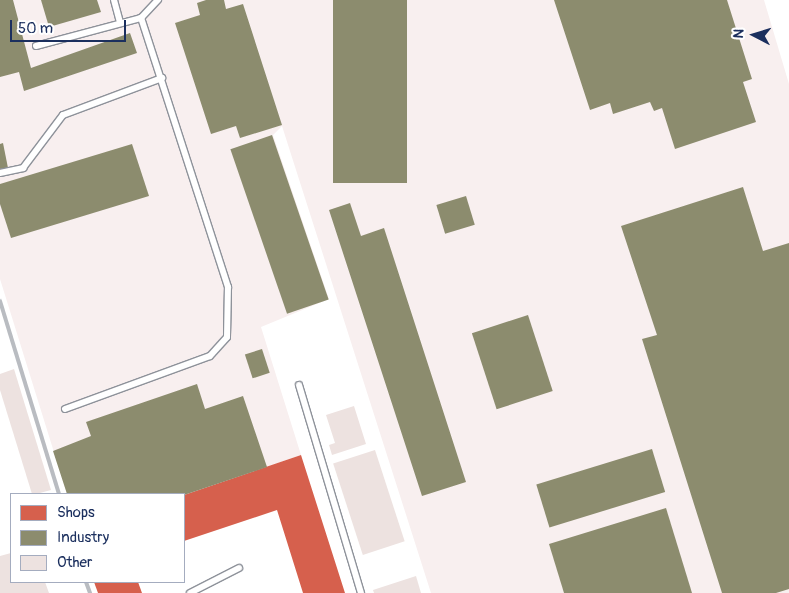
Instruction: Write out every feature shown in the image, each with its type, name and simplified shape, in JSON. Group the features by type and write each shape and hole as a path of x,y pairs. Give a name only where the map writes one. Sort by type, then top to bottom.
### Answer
{"lane":[{"path":"114,0 120,22"},
{"path":"36,46 120,22 141,18 158,0"},
{"path":"65,409 210,356 227,337 228,287 162,78 141,18"},
{"path":"0,173 23,168 63,115 162,78"},
{"path":"299,385 361,593"},
{"path":"190,593 239,568"}],"shaded area":[{"path":"0,0 764,0 789,84 789,593 431,593 282,126 273,135 329,299 261,327 301,455 185,495 185,493 67,493 0,279"}],"building: Shops":[{"path":"301,455 345,593 303,593 277,510 185,541 185,495"},
{"path":"94,583 138,583 142,593 98,593"}],"building: Industry":[{"path":"0,0 13,0 31,68 130,33 137,53 24,91 19,72 0,77"},
{"path":"41,0 97,0 101,12 49,27"},
{"path":"206,0 224,0 226,9 243,4 282,125 240,138 236,126 211,134 175,23 200,15 197,3"},
{"path":"333,0 407,0 407,183 333,183"},
{"path":"554,0 727,0 752,79 743,82 756,122 675,149 662,108 654,111 650,102 613,114 610,103 590,110"},
{"path":"272,135 329,300 287,314 230,149"},
{"path":"3,143 8,168 0,169 0,144"},
{"path":"132,144 149,196 11,238 0,204 0,184"},
{"path":"743,187 763,251 789,243 789,589 776,593 722,593 642,339 657,335 621,226"},
{"path":"466,196 475,225 445,234 436,205"},
{"path":"350,203 361,236 384,228 466,482 422,496 329,210"},
{"path":"528,315 553,391 497,409 472,333"},
{"path":"262,349 270,373 253,378 245,355"},
{"path":"197,384 205,409 243,396 267,467 185,495 185,493 67,493 53,451 91,436 86,422"},
{"path":"652,449 665,492 549,527 536,484"},
{"path":"666,508 692,593 564,593 549,544"}],"building: Other":[{"path":"14,369 51,490 32,493 0,390 0,374"},
{"path":"354,406 366,444 332,455 329,445 335,443 326,415"},
{"path":"375,450 405,541 363,555 333,464"},
{"path":"10,553 10,583 45,583 49,593 0,593 0,556"},
{"path":"416,576 421,593 374,593 373,590"}],"railway":[{"path":"0,301 59,493"},
{"path":"86,583 90,593"}]}
